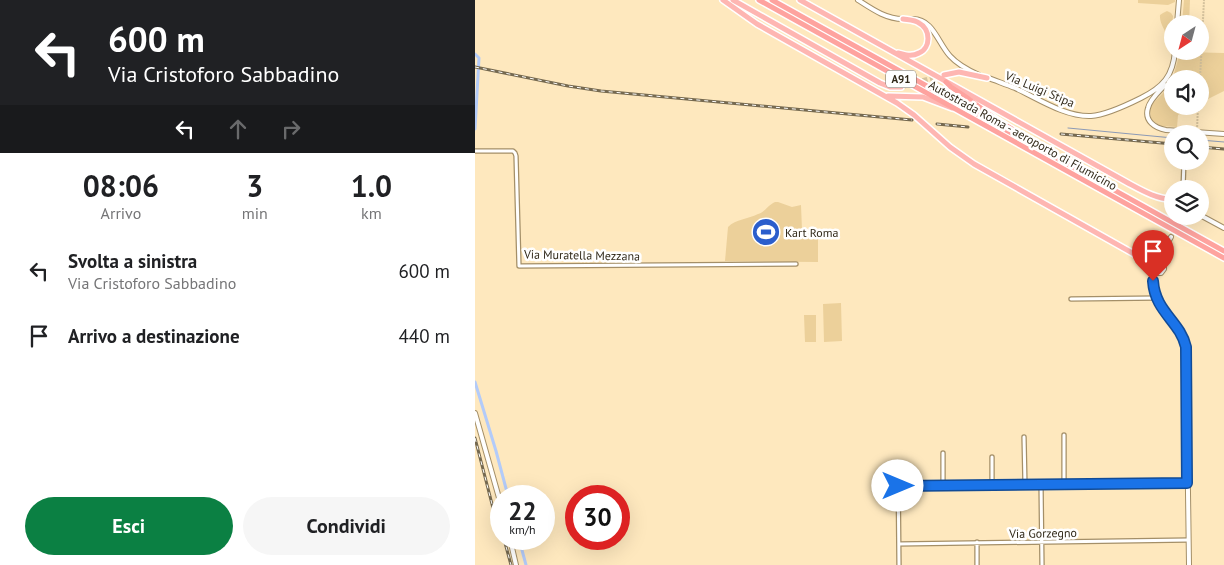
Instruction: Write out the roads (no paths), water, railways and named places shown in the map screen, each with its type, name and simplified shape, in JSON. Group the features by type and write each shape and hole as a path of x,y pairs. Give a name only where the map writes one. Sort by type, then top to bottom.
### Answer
{"highway":[{"path":"723,0 757,24 882,94 913,114 974,164 1143,259 1150,266"},
{"path":"733,0 882,84 901,87"},
{"name":"Autostrada Roma - aeroporto di Fiumicino","path":"759,0 1224,258"},
{"name":"Autostrada Roma - aeroporto di Fiumicino","path":"772,0 1224,251"},
{"path":"800,0 1132,185 1164,198"},
{"path":"890,50 912,55 920,53 927,44 928,34 922,25 903,19"},
{"path":"944,75 959,72 987,78"},
{"path":"946,82 997,120 1042,150"},
{"path":"882,94 893,97 923,97 955,109"},
{"path":"1203,246 1224,262"}],"street":[{"path":"858,0 887,16 903,19"},
{"path":"1178,15 1179,0"},
{"name":"Via Luigi Stipa","path":"903,19 917,19 926,23 944,50 965,68 1015,88 1064,111 1079,115 1097,115 1108,112 1140,99 1164,83"},
{"path":"1164,86 1148,107 1149,121 1154,126 1163,129 1224,134"},
{"name":"Via Muratella Mezzana","path":"475,151 513,151 515,153 519,266 796,264"},
{"path":"1209,220 1224,228"},
{"path":"1160,260 1162,252 1171,237"},
{"path":"1160,260 1153,260 1150,266 1154,273 1153,284 1157,298 1161,307 1179,331 1186,347 1189,565"},
{"path":"1154,273 1159,274 1164,270 1164,265 1160,260"},
{"path":"1071,299 1157,298"},
{"path":"475,413 496,485"},
{"path":"1064,435 1064,484"},
{"path":"1024,437 1025,484"},
{"path":"943,454 943,485"},
{"path":"991,457 992,485"},
{"path":"898,467 899,565"},
{"path":"898,486 1187,483"},
{"path":"1041,484 1042,565"},
{"name":"Via Gorzegno","path":"899,544 1188,540"},
{"path":"977,542 977,565"},
{"path":"513,550 516,565"}],"waterway":[{"path":"475,54 479,58 475,129"},
{"path":"1068,128 1164,137"},
{"path":"1209,141 1224,142"},
{"path":"475,382 505,485"},
{"path":"522,550 526,565"}],"tunnel":[{"path":"1200,70 1204,0"},
{"path":"901,87 939,76"},
{"path":"1197,125 1198,115"},
{"path":"1171,237 1178,225"}],"railway":[{"path":"475,67 601,91 912,120"},
{"path":"937,124 968,127"},
{"path":"1061,134 1164,143"},
{"path":"1209,148 1224,149"},
{"path":"475,438 490,496"},
{"path":"507,550 511,565"}],"place":[{"name":"Kart Roma","path":"766,232"}]}
